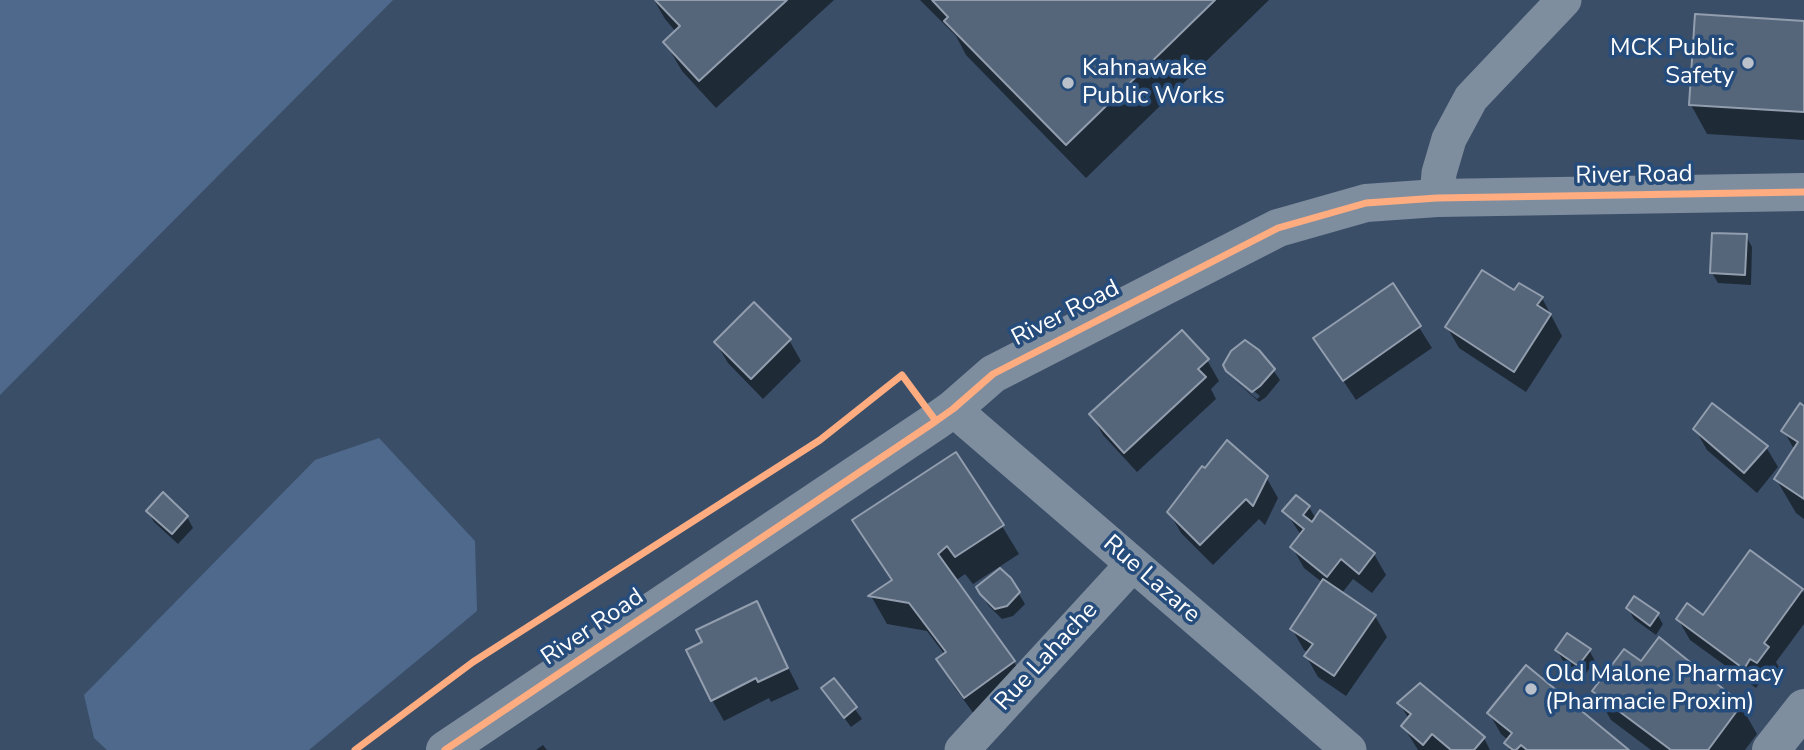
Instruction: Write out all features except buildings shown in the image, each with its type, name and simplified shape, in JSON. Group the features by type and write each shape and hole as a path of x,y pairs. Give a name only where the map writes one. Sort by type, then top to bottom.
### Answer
{"street":[{"path":"1437,198 1439,173 1448,139 1471,97 1564,0"},
{"name":"River Road","path":"445,750 953,409 993,374 1278,228 1366,204 1437,198 1804,192"},
{"name":"Rue Lazare","path":"953,409 1349,750"},
{"name":"Rue Lahache","path":"961,750 1132,565"},
{"path":"1771,750 1804,708"}],"water":[{"path":"0,0 393,0 0,395"},
{"path":"379,438 475,541 477,611 309,750 107,750 94,738 84,695 315,460"}],"cycle path":[{"path":"445,750 936,421 993,374 1278,228 1366,203 1437,198 1804,192"},
{"path":"355,750 473,662 820,440 902,375 936,421"}],"place":[{"name":"MCK Public Safety","path":"1748,63"},
{"name":"Kahnawake Public Works","path":"1068,83"},
{"name":"Old Malone Pharmacy (Pharmacie Proxim)","path":"1531,689"}]}
